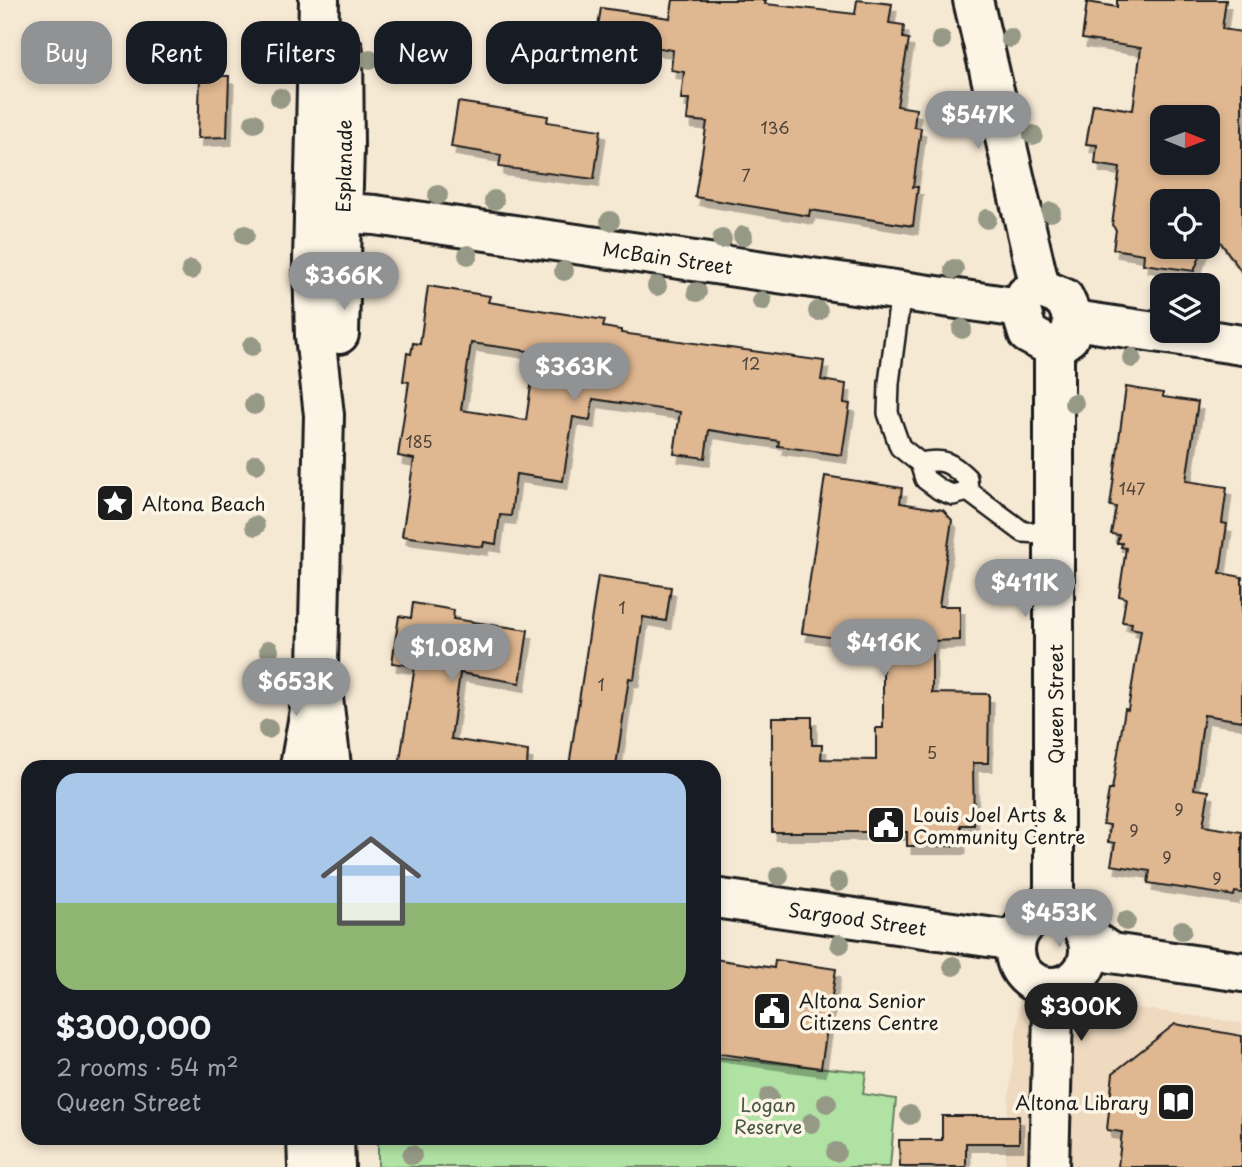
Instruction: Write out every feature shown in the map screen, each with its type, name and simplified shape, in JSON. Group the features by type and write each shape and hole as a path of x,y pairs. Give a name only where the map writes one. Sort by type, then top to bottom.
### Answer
{"street":[{"name":"Esplanade","path":"319,0 328,212 340,333 324,415 318,665 330,760"},
{"name":"Esplanade","path":"328,212 344,147 342,0"},
{"path":"973,0 1030,298 1064,298 1064,334 1242,345"},
{"name":"McBain Street","path":"328,212 375,215 901,291 1030,298"},
{"name":"Queen Street","path":"1049,1167 1054,948 1055,534 1064,334"},
{"name":"Esplanade","path":"301,760 318,665"},
{"name":"Sargood Street","path":"721,899 1054,948 1242,972"},
{"path":"307,1145 308,1167"},
{"path":"334,1145 335,1167"}],"lane":[{"path":"901,291 889,383 888,413 900,447 920,463 925,479 940,491 953,495 968,491"},
{"path":"920,463 937,459 954,467 967,478 968,491 1023,532 1055,534"}],"shaded area":[{"path":"1021,991 1242,1023 1242,1167 1005,1167 1007,1113"}],"green space":[{"name":"Logan Reserve","path":"721,1058 866,1072 863,1094 896,1099 890,1167 378,1167 378,1145 721,1145"}],"building":[{"path":"673,0 766,0 765,4 855,14 857,0 892,4 889,23 904,25 903,38 909,39 897,106 916,109 914,127 921,128 913,187 918,187 913,226 810,210 809,216 695,197 707,122 687,120 689,99 681,99 684,72 671,70 673,50 662,48 662,21 599,21 601,8 670,18"},
{"path":"1117,0 1226,0 1222,29 1242,32 1242,272 1220,241 1220,189 1150,189 1150,259 1199,259 1194,271 1143,264 1144,254 1113,249 1116,230 1112,225 1120,168 1095,164 1097,145 1086,144 1093,104 1133,110 1141,48 1082,39 1087,2 1117,7"},
{"path":"229,76 227,137 198,138 200,84 227,84"},
{"path":"458,102 548,116 547,122 601,130 594,179 499,167 501,155 451,147"},
{"path":"428,286 490,296 488,302 605,320 603,327 621,330 621,333 824,361 821,380 846,384 844,403 850,404 842,455 778,446 779,441 709,430 705,458 674,454 680,412 593,399 590,420 573,417 563,481 516,474 511,516 500,515 496,544 484,542 483,547 402,536 414,459 398,456 409,382 403,381 407,353 411,354 413,343 420,344","holes":["471,343 536,352 526,420 461,410"]},
{"path":"1126,387 1163,393 1163,397 1198,402 1186,481 1227,487 1222,523 1227,524 1220,573 1242,577 1242,721 1204,715 1194,789 1209,791 1203,826 1242,832 1242,893 1235,892 1234,896 1148,883 1150,871 1111,865 1115,843 1108,842 1110,825 1103,824 1109,790 1112,790 1125,709 1128,710 1141,630 1131,628 1132,623 1122,622 1126,598 1119,596 1126,548 1121,547 1122,543 1117,543 1119,535 1111,534 1116,507 1110,506"},
{"path":"825,476 902,488 900,503 943,510 952,520 939,606 960,606 960,640 932,641 932,693 989,694 988,763 973,763 974,825 961,825 961,846 907,846 907,832 772,832 772,717 812,717 812,745 822,745 821,759 876,760 876,728 883,728 883,645 802,633"},
{"path":"598,576 671,587 666,621 643,617 634,679 629,678 617,760 570,760"},
{"path":"413,603 454,610 453,619 528,630 520,683 460,673 451,739 528,751 527,760 400,760 415,666 392,663 399,616 411,618"},
{"name":"Altona Senior Citizens Centre","path":"721,960 774,968 775,960 836,969 821,1068 721,1054"},
{"name":"Altona Library","path":"1175,1024 1242,1036 1242,1167 1118,1167 1122,1132 1107,1130 1113,1073"},
{"path":"942,1116 1019,1116 1019,1143 966,1143 966,1167 900,1167 899,1140 942,1140"}],"place":[{"name":"Altona Beach","path":"115,503"},
{"name":"Louis Joel Arts & Community Centre","path":"886,825"},
{"name":"Altona Senior Citizens Centre","path":"772,1011"},
{"name":"Altona Library","path":"1176,1102"}]}
